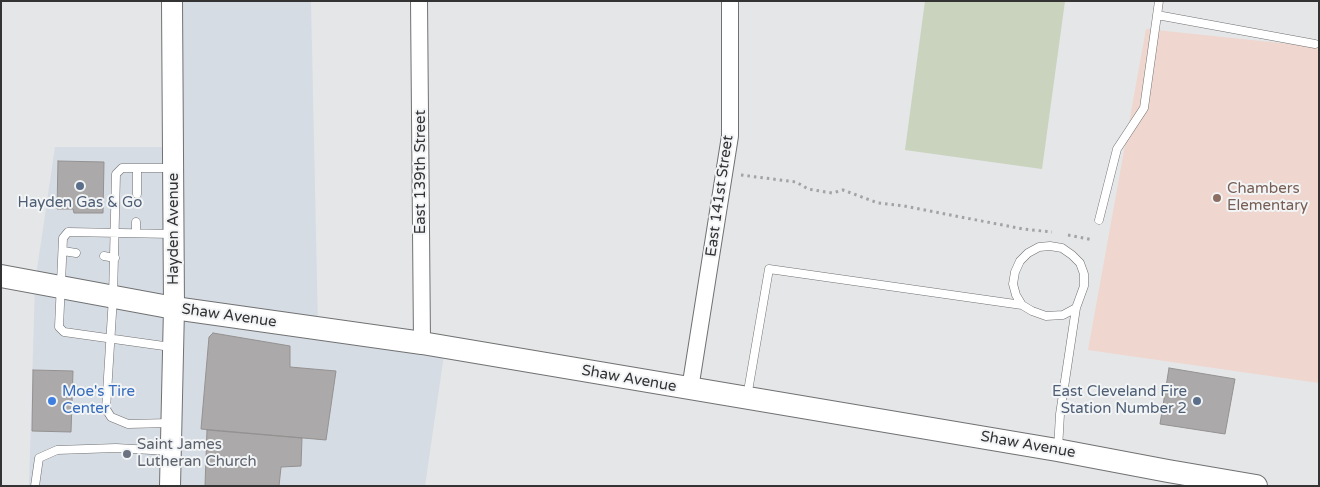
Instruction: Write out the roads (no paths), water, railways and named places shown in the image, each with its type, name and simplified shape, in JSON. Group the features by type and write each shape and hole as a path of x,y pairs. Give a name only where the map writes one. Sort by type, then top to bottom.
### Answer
{"main road":[{"name":"Shaw Avenue","path":"1,276 174,308 422,344 1058,450 1167,479 1256,486"}],"street":[{"name":"Hayden Avenue","path":"170,486 174,308 172,1"},
{"name":"East 139th Street","path":"419,1 422,344"},
{"name":"East 141st Street","path":"690,389 730,136 730,1"}],"lane":[{"path":"1099,220 1117,149 1144,108 1159,1"},
{"path":"1157,15 1315,44"},
{"path":"172,423 128,424 111,417 106,409 114,297 116,174 122,168 173,168"},
{"path":"137,168 137,194"},
{"path":"136,222 136,234"},
{"path":"173,347 64,332 59,327 63,238 68,232 174,234"},
{"path":"1022,305 1016,295 1013,284 1015,272 1020,261 1028,253 1050,246 1067,252 1080,263 1084,274 1084,286 1076,308 1060,414 1058,450"},
{"path":"63,251 76,253"},
{"path":"104,256 115,258"},
{"path":"747,399 769,268 1022,305 1046,316 1063,315 1076,308"},
{"path":"35,486 39,458 57,450 116,448 171,451"}],"place":[{"name":"Hayden Gas & Go","path":"80,186"},
{"name":"Chambers Elementary","path":"1217,198"},
{"name":"Moe's Tire Center","path":"52,401"},
{"name":"East Cleveland Fire Station Number 2","path":"1197,401"},
{"name":"Saint James Lutheran Church","path":"127,454"}]}
